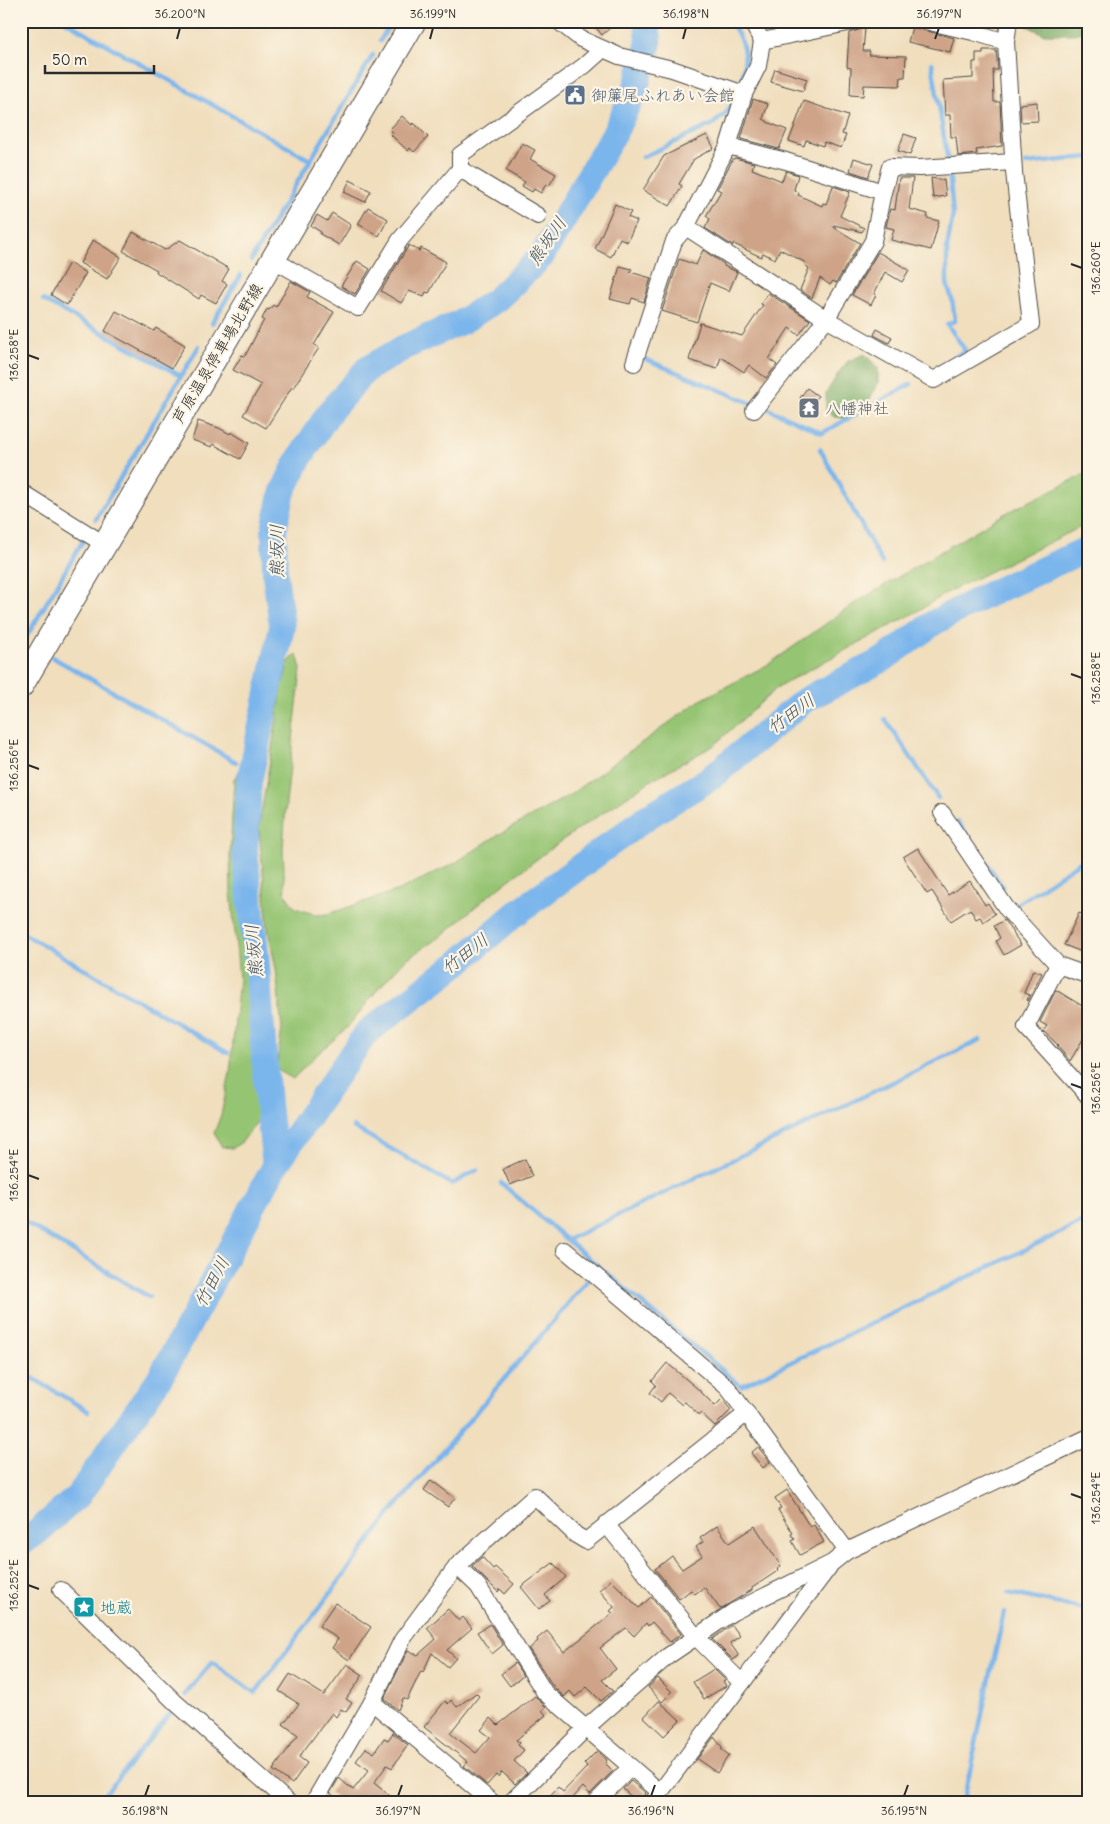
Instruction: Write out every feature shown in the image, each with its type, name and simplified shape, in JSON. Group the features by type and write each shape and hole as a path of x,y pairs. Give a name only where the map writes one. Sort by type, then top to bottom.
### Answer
{"main road":[{"name":"芦原温泉停車場北野線","path":"21,686 414,21"}],"street":[{"path":"558,21 581,39 630,60 672,69 744,94"},
{"path":"634,363 674,241 686,227 728,146 744,94 758,66 762,41 751,21"},
{"path":"762,41 857,21"},
{"path":"925,21 1006,42"},
{"path":"686,227 826,319 934,380 1031,324 1013,162 1006,42 1009,21"},
{"path":"274,260 358,308 400,240 460,169 460,155 584,66 603,49"},
{"path":"728,146 786,161 883,192"},
{"path":"754,410 826,319 873,241 890,167 920,168 1013,162"},
{"path":"460,169 538,216"},
{"path":"21,492 104,544"},
{"path":"942,813 999,900 1058,965 1089,976"},
{"path":"1058,965 1026,1027 1089,1097"},
{"path":"565,1250 728,1388 847,1551"},
{"path":"313,1803 372,1702 402,1640 457,1566 535,1496 576,1535 586,1541 747,1413"},
{"path":"510,1803 586,1728 668,1656 733,1612 832,1563 847,1551 1089,1437"},
{"path":"606,1524 696,1637 742,1684"},
{"path":"457,1566 478,1586 545,1694 632,1767 656,1797 832,1563"},
{"path":"61,1590 175,1702 289,1803"},
{"path":"372,1702 493,1803"},
{"path":"595,1803 632,1767"}],"green space":[{"path":"1023,21 1089,21 1089,31 1073,34 1044,34 1023,24"},
{"path":"865,354 878,368 878,383 870,399 844,418 834,417 826,410 826,393 848,361"},
{"path":"1089,472 1089,523 946,593 918,611 779,686 713,746 653,779 561,841 488,896 440,937 405,960 378,989 346,1029 314,1057 293,1079 276,1069 282,1029 276,969 268,930 259,827 282,687 289,661 297,654 301,669 286,803 283,849 285,894 295,908 317,915 328,914 399,890 455,863 496,836 568,796 699,701 769,664 858,601 1004,514"},
{"path":"241,769 244,773 245,789 240,827 241,884 261,1103 260,1118 242,1142 232,1148 222,1147 214,1133 221,1115 230,1073 239,978 231,892 230,857 234,779"}],"building":[{"path":"591,21 618,21 602,35"},
{"path":"912,27 954,38 950,52 908,42"},
{"path":"865,28 863,51 870,51 869,55 906,56 905,77 901,77 900,86 864,85 863,96 850,95 851,68 847,67 849,33"},
{"path":"983,50 996,50 998,70 993,70 994,102 1000,102 1002,146 976,150 977,154 958,156 956,137 951,137 950,115 945,115 943,80 973,78 973,62 976,62 976,53 983,53"},
{"path":"775,69 807,79 803,91 771,82"},
{"path":"753,99 768,104 763,119 787,130 779,149 741,139"},
{"path":"804,101 848,116 842,134 846,135 841,148 824,142 823,146 806,140 804,146 789,141"},
{"path":"1037,102 1038,121 1021,122 1020,104"},
{"path":"402,116 412,125 414,123 428,137 414,152 410,148 408,151 391,135 393,133 390,129"},
{"path":"904,134 916,138 910,155 898,151"},
{"path":"707,135 714,148 694,159 679,184 682,186 670,206 643,190 664,156"},
{"path":"522,143 535,150 530,159 556,174 549,186 546,184 541,193 534,189 532,192 522,186 525,182 506,171"},
{"path":"735,158 754,163 752,169 782,181 786,171 798,175 794,190 799,193 798,195 822,206 823,203 826,204 833,186 850,192 840,216 864,228 862,232 834,225 833,227 860,243 836,283 833,281 830,285 820,278 812,298 800,290 809,268 805,265 806,263 780,249 775,259 763,253 761,257 734,244 733,246 705,228 710,219 706,216 721,191 717,189"},
{"path":"854,158 873,164 868,177 850,171"},
{"path":"899,178 913,178 909,209 928,214 927,218 939,221 931,250 891,240 894,229 886,227 890,209 895,210"},
{"path":"931,178 944,180 946,196 933,198"},
{"path":"350,180 371,191 365,202 344,192"},
{"path":"615,204 631,212 628,217 637,221 627,242 620,238 611,257 595,249"},
{"path":"368,207 388,219 379,236 358,224"},
{"path":"332,213 351,225 339,245 320,234 321,232 311,226 317,215 327,221"},
{"path":"133,232 165,250 180,240 229,269 222,281 227,284 216,303 201,295 199,299 156,272 157,270 123,251"},
{"path":"93,240 121,257 107,279 80,263"},
{"path":"409,245 419,251 421,248 446,262 429,293 426,292 424,297 409,291 401,303 381,291"},
{"path":"703,250 724,264 724,266 737,272 729,291 710,283 697,322 662,311 679,259 696,265"},
{"path":"878,252 909,270 902,282 885,272 874,294 876,295 871,305 852,295"},
{"path":"357,261 370,269 355,294 341,286"},
{"path":"69,263 86,273 67,305 51,295"},
{"path":"620,266 632,269 630,272 651,278 644,302 632,298 630,304 610,299"},
{"path":"291,281 310,292 307,297 334,312 314,345 319,348 266,428 243,415 261,385 233,370 242,355 245,356 264,320 262,319 267,309 269,310 273,305 276,307"},
{"path":"768,293 810,320 799,335 789,328 769,359 777,365 766,378 749,365 744,372 721,357 717,369 689,360 700,323 742,336 763,305 761,304"},
{"path":"116,311 154,331 156,328 185,345 172,368 105,331"},
{"path":"877,329 892,337 889,343 874,335"},
{"path":"807,388 818,396 812,406 800,398"},
{"path":"198,421 230,434 231,432 249,443 240,459 213,444 212,447 192,440"},
{"path":"918,848 948,895 970,881 985,905 988,903 995,914 983,922 980,917 976,919 970,909 951,921 932,891 927,894 903,857"},
{"path":"1079,913 1089,917 1089,936 1082,952 1064,945"},
{"path":"1004,920 1021,945 1004,955 996,941 1000,938 994,926"},
{"path":"1033,970 1042,973 1028,1001 1029,995 1024,993"},
{"path":"1056,990 1089,1010 1089,1029 1070,1061 1058,1045 1043,1031 1047,1026 1040,1022"},
{"path":"525,1159 532,1176 510,1185 503,1169"},
{"path":"667,1363 715,1406 722,1399 731,1410 715,1426 701,1413 699,1415 685,1402 682,1405 668,1393 661,1402 650,1393 656,1385 652,1381"},
{"path":"758,1447 770,1462 763,1468 751,1453"},
{"path":"431,1480 455,1498 448,1507 424,1490"},
{"path":"787,1490 810,1527 814,1525 824,1542 800,1555 792,1541 795,1539 791,1534 793,1533 778,1510 781,1508 775,1498"},
{"path":"717,1526 729,1543 755,1526 781,1566 777,1568 779,1570 752,1588 752,1590 720,1609 704,1587 695,1594 691,1590 679,1599 655,1569 672,1556 682,1569 702,1556 696,1547 703,1542 700,1538"},
{"path":"482,1557 493,1569 495,1567 514,1584 505,1594 500,1589 498,1592 472,1566"},
{"path":"553,1563 566,1577 545,1595 550,1601 539,1609 521,1587"},
{"path":"611,1580 639,1608 651,1597 681,1634 670,1642 652,1622 648,1626 646,1623 634,1636 626,1628 600,1648 616,1669 602,1680 613,1691 601,1701 587,1687 575,1697 570,1691 564,1697 553,1686 529,1649 547,1631 564,1652 613,1613 610,1611 614,1607 599,1590"},
{"path":"335,1603 371,1627 349,1660 332,1648 338,1639 319,1626"},
{"path":"448,1609 459,1621 463,1617 472,1628 447,1650 456,1658 448,1667 432,1653 407,1700 403,1698 398,1710 384,1699 408,1650 418,1655 436,1639 427,1628"},
{"path":"490,1624 503,1645 492,1654 477,1632"},
{"path":"732,1625 740,1636 730,1643 739,1656 733,1660 712,1639"},
{"path":"515,1663 523,1676 510,1686 501,1674"},
{"path":"347,1664 363,1675 346,1699 352,1703 346,1712 341,1709 336,1717 332,1713 299,1757 307,1763 292,1784 273,1770 298,1735 283,1724 299,1704 279,1691 290,1674 324,1695"},
{"path":"714,1669 725,1680 723,1681 726,1686 704,1699 693,1682"},
{"path":"658,1678 672,1692 662,1702 648,1687"},
{"path":"476,1693 479,1696 450,1733 476,1753 490,1737 481,1730 491,1718 498,1725 535,1696 546,1707 542,1710 546,1715 516,1740 520,1743 518,1745 524,1750 514,1761 527,1773 515,1784 502,1772 498,1777 496,1775 487,1785 464,1766 468,1762 424,1727 445,1701 448,1704 451,1700 457,1707"},
{"path":"659,1701 680,1720 664,1736 644,1717"},
{"path":"393,1733 408,1745 392,1768 387,1765 374,1783 399,1803 343,1803 330,1793 339,1778 353,1790 369,1770 356,1761 366,1748 374,1753 384,1738 388,1740"},
{"path":"714,1737 722,1747 721,1749 729,1755 717,1773 697,1759"},
{"path":"597,1751 607,1760 605,1763 613,1771 590,1794 583,1787 571,1800 574,1803 543,1803 558,1787 563,1792 587,1767 584,1764"},
{"path":"631,1781 646,1793 637,1802 623,1789"}],"waterway":[{"path":"65,21 310,160"},
{"path":"380,41 392,21"},
{"name":"熊坂川","path":"275,1166 245,852 249,782 282,627 275,574 274,529 283,491 299,459 330,411 367,369 405,347 463,321 496,300 541,257 614,134 635,90 649,42 647,21"},
{"path":"730,21 739,35 744,48 745,63 742,79"},
{"path":"251,260 373,55"},
{"path":"932,63 948,162"},
{"path":"643,157 713,124 725,114 731,105"},
{"path":"1026,164 1089,157"},
{"path":"937,369 965,350 947,324 955,321 952,299 947,284 947,248 953,214 949,170"},
{"path":"212,323 241,275"},
{"path":"43,300 181,376"},
{"path":"96,519 199,346"},
{"path":"645,359 751,403"},
{"path":"762,406 822,433 911,384"},
{"path":"820,449 882,563"},
{"path":"21,646 84,539"},
{"name":"竹田川","path":"21,1543 35,1534 78,1496 161,1376 275,1166 366,1033 458,963 514,915 647,817 709,779 805,700 884,659 935,622 987,595 1089,548"},
{"path":"52,657 236,762"},
{"path":"885,719 938,798"},
{"path":"958,822 1003,887"},
{"path":"1017,904 1080,862"},
{"path":"21,932 228,1053"},
{"path":"501,1183 567,1240 980,1040"},
{"path":"353,1127 452,1184 477,1170"},
{"path":"567,1240 741,1386 1089,1219"},
{"path":"21,1220 149,1297"},
{"path":"185,1695 212,1662 255,1693 393,1510 588,1280"},
{"path":"21,1371 88,1411"},
{"path":"1008,1593 1089,1610"},
{"path":"963,1803 1004,1612"},
{"path":"98,1803 173,1710"}],"place":[{"name":"御簾尾ふれあい会館","path":"575,95"},
{"name":"八幡神社","path":"809,408"},
{"name":"地蔵","path":"84,1607"}]}
